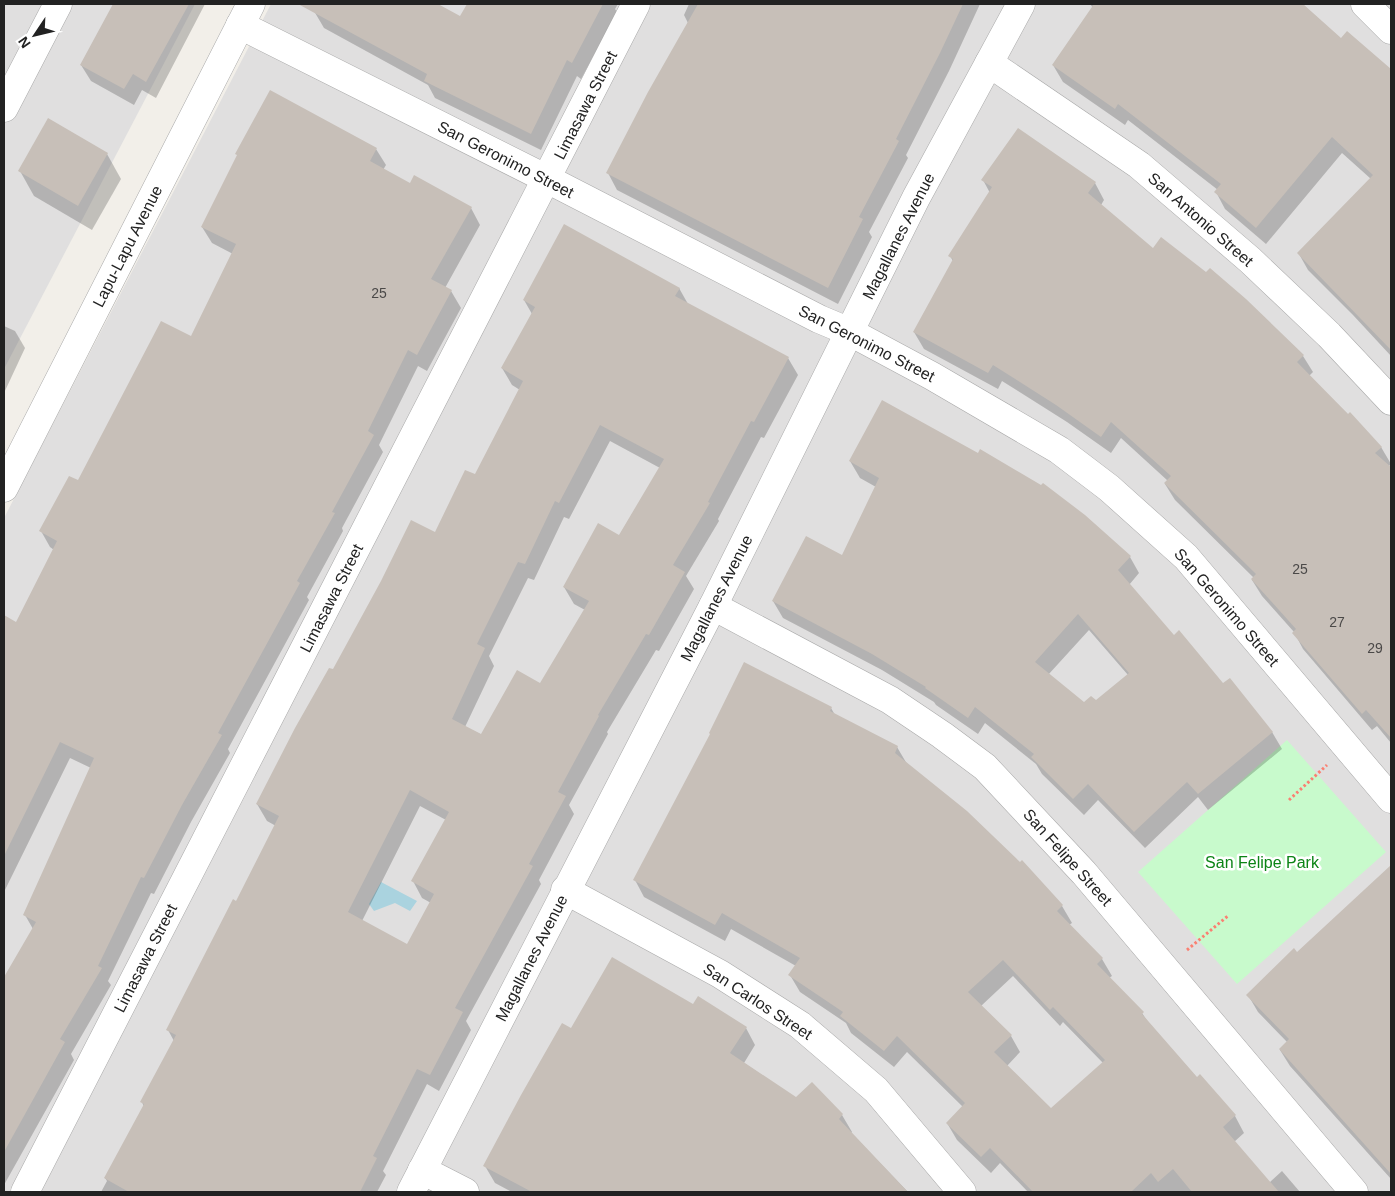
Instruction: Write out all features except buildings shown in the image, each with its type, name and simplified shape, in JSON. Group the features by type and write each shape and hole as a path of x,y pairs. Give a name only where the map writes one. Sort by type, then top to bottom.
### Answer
{"street":[{"path":"4,108 58,4"},
{"name":"Limasawa Street","path":"25,1192 636,4"},
{"name":"Magallanes Avenue","path":"416,1181 713,606 916,198 1021,4"},
{"path":"1365,4 1391,30"},
{"name":"San Geronimo Street","path":"245,14 547,179 820,319 850,332 932,376 1059,450 1109,488 1186,557 1391,799"},
{"name":"Lapu-Lapu Avenue","path":"4,488 245,14"},
{"name":"San Antonio Street","path":"989,63 1139,165 1250,260 1329,335 1391,401"},
{"name":"San Felipe Street","path":"713,606 890,700 985,767 1084,872 1354,1192"},
{"name":"San Carlos Street","path":"565,890 720,974 800,1025 876,1090 962,1192"},
{"path":"416,1181 465,1192"}],"path":[{"path":"1289,800 1347,746"},
{"path":"1166,968 1229,914"}],"shaded area":[{"path":"4,4 195,4 4,369"},
{"path":"271,4 1391,4 1391,1192 4,1192 4,518"}],"green space":[{"name":"San Felipe Park","path":"1287,740 1386,852 1237,984 1138,872"}],"water":[{"path":"381,882 417,901 410,911 395,903 374,911 369,904"}]}
